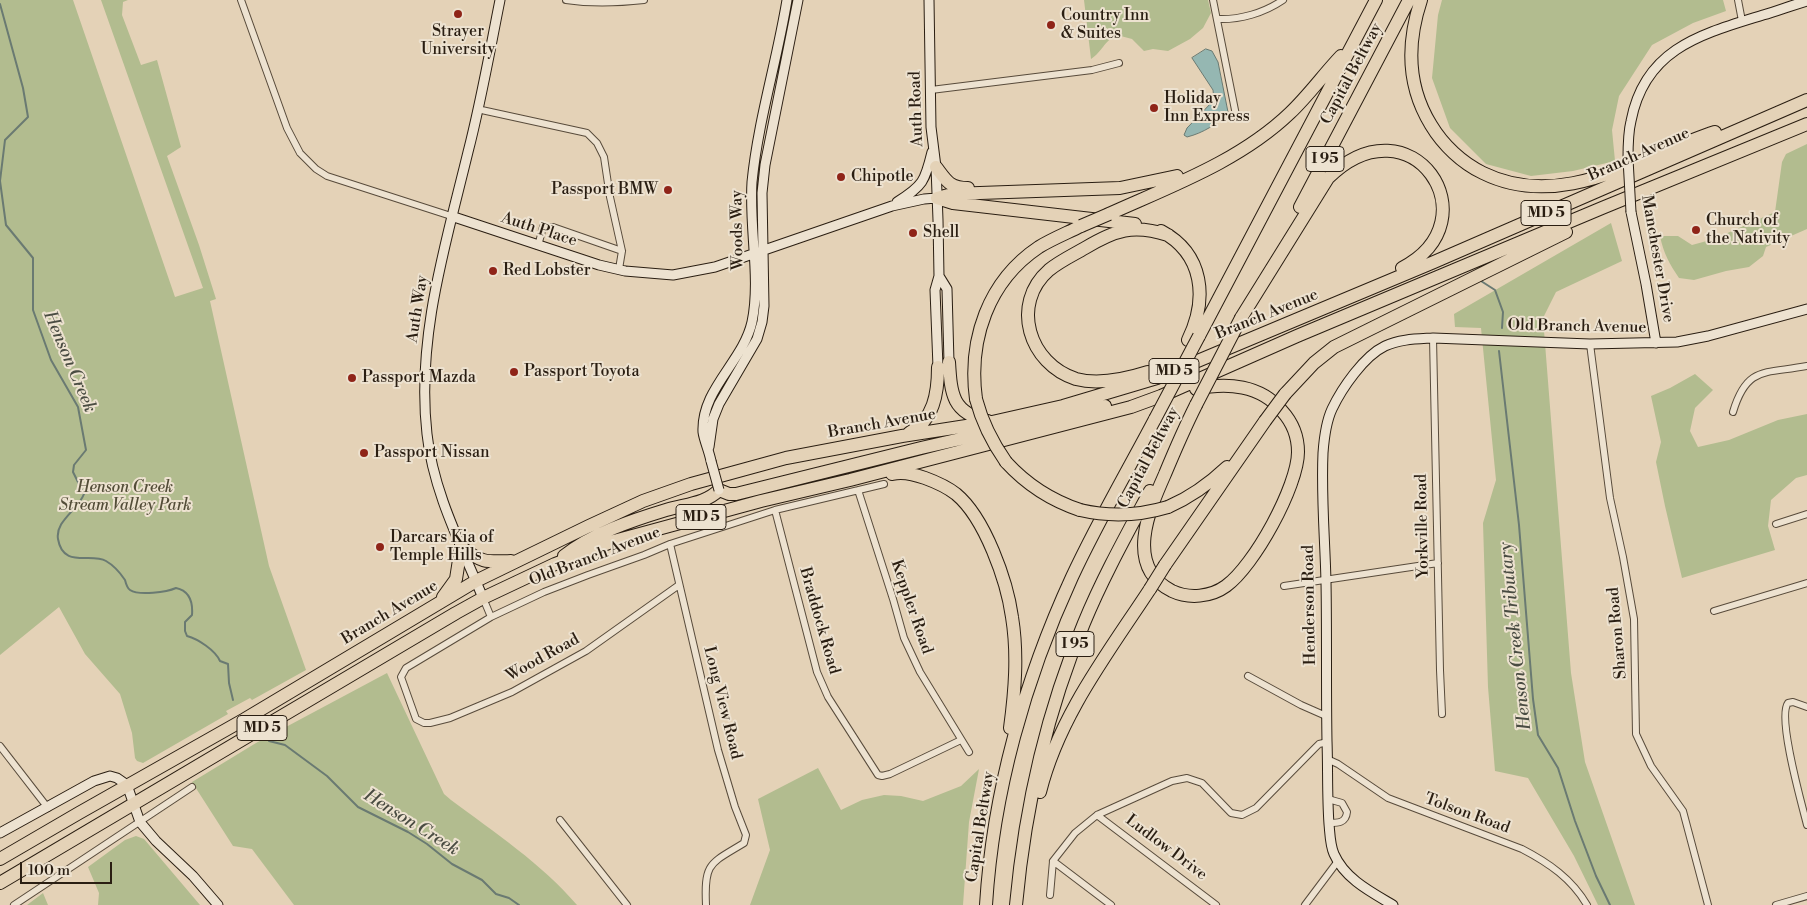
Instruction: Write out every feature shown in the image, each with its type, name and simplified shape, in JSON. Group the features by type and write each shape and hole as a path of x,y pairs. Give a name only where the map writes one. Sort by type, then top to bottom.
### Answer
{"highway":[{"name":"Capital Beltway","path":"986,905 996,818 1009,759 1030,682 1072,577 1194,338 1376,0"},
{"name":"Capital Beltway","path":"1017,905 1025,831 1037,765 1048,724 1070,659 1099,589 1409,0"},
{"path":"1421,0 1412,34 1411,63 1416,92 1427,118 1443,141 1464,162 1493,178 1509,184 1552,187 1585,181 1610,173 1695,138 1782,110"},
{"path":"1265,421 1229,465 1214,480 1184,500 1147,513 1125,516 1094,514 1080,510 1065,505 1038,490 1020,477 1006,462 988,432 976,399 974,368 978,336 989,303 998,289 1010,272 1040,246 1206,169 1259,138 1289,114 1352,46"},
{"name":"Branch Avenue","path":"0,860 127,785 245,719 476,581 643,501 691,484 786,458 902,436 992,422 1064,406 1157,378 1310,315 1807,100"},
{"name":"Branch Avenue","path":"0,883 483,598 555,564 614,541 761,501 1114,412 1161,396 1297,336 1807,124"},
{"path":"1241,318 1316,195 1336,170 1346,162 1370,152 1391,150 1411,157 1420,163 1435,180 1442,200 1442,219 1434,240 1428,249 1414,262 1310,315"},
{"path":"936,167 949,184 958,188 1005,187 1019,191"},
{"path":"937,198 952,194 1120,188 1159,181 1206,169"},
{"path":"1017,905 1044,776 1056,744 1078,699 1165,566 1285,394 1314,363 1334,347 1348,339 1491,270 1558,235 1695,170"},
{"path":"937,198 953,203 1147,225 1168,235 1186,250 1199,279 1194,338"},
{"path":"1168,235 1156,231 1138,229 1112,233 1049,270 1042,277 1032,296 1028,315 1031,336 1042,357 1058,371 1079,379 1096,381 1122,379 1248,340"},
{"path":"555,564 578,544 666,510 705,500 717,492 736,494 921,448 1104,406 1145,393 1297,336"},
{"path":"944,364 954,398 959,407 978,419 992,422"},
{"path":"902,436 922,424 929,416 935,401 944,364"},
{"path":"1068,424 1132,410 1198,389 1218,386 1244,388 1264,394 1288,418 1297,440 1297,462 1280,509 1257,549 1232,581 1218,590 1201,596 1184,595 1175,592 1161,583 1148,566 1144,544 1146,524 1153,503 1196,404"},
{"path":"850,480 899,472 932,480 956,495 969,508 990,546 1007,594 1012,617 1016,663 1012,718 996,818"},
{"path":"434,606 456,580 461,547 480,560 488,562 516,561"}],"street":[{"name":"Auth Place","path":"241,0 293,142 306,160 316,169 332,178 538,246 619,270 673,275 715,267 892,206 937,198"},
{"name":"Auth Way","path":"491,617 461,547 432,462 424,409 425,370 430,324 451,216 469,150 500,0"},
{"path":"566,0 612,4 644,0"},
{"name":"Woods Way","path":"717,492 709,449 703,434 707,407 714,390 744,344 751,324 754,304 752,184 756,151 787,0"},
{"name":"Woods Way","path":"709,449 713,419 719,404 758,339 762,322 764,306 762,193 765,165 798,0"},
{"name":"Auth Road","path":"929,0 939,276 935,290 944,364"},
{"path":"1213,0 1236,115"},
{"path":"1217,19 1235,19 1254,14 1283,0"},
{"path":"1738,0 1742,21"},
{"name":"Manchester Drive","path":"1656,343 1646,284 1630,212 1628,159 1631,121 1635,106 1648,78 1657,66 1671,52 1685,43 1742,21 1807,0"},
{"path":"931,90 1092,70 1119,63"},
{"path":"477,109 587,133 597,143 604,157 610,197 622,251 619,270"},
{"path":"892,206 919,187 926,178 933,147"},
{"path":"538,246 543,227 553,227 622,251"},
{"name":"Old Branch Avenue","path":"1433,338 1590,344 1677,342 1708,336 1807,309"},
{"name":"Yorkville Road","path":"1433,338 1442,714"},
{"name":"Henderson Road","path":"1393,905 1353,879 1338,861 1331,846 1326,716 1326,581 1323,462 1327,426 1332,409 1353,375 1369,357 1384,347 1411,339 1433,338"},
{"name":"Sharon Road","path":"1590,344 1610,498 1634,618 1636,734 1643,752 1659,780 1683,811 1708,905"},
{"path":"1733,412 1740,391 1746,383 1758,375 1807,366"},
{"name":"Old Branch Avenue","path":"403,687 401,677 406,668 491,617 544,592 644,556 670,544 775,510 884,484"},
{"name":"Keppler Road","path":"858,490 891,591 904,638 920,672 969,752"},
{"name":"Braddock Road","path":"775,510 817,672 828,697 878,775 890,774 960,740"},
{"path":"1776,524 1807,514"},
{"name":"Long View Road","path":"670,544 718,750 735,807 746,835 744,843 724,854 715,862 707,874 704,890 706,905"},
{"path":"1284,586 1438,563"},
{"path":"1714,611 1807,583"},
{"name":"Wood Road","path":"403,687 416,719 424,724 450,718 512,692 586,651 679,585"},
{"path":"1248,676 1326,716"},
{"path":"1804,706 1793,702 1788,703 1785,708 1785,714 1789,745 1807,825"},
{"path":"1050,896 1052,861 1075,833 1097,815 1172,781 1187,778 1202,783 1231,813 1242,815 1256,808 1314,748 1319,744 1328,742"},
{"path":"0,746 48,808"},
{"name":"Tolson Road","path":"1327,759 1338,764 1388,798 1522,849 1539,858 1567,878 1580,893 1587,905"},
{"path":"0,833 100,778 110,776 117,778 127,785 140,822 156,841 193,876 218,905"},
{"path":"14,905 192,787"},
{"path":"1328,799 1342,803 1347,812 1345,819 1341,822 1329,823"},
{"name":"Ludlow Drive","path":"1097,815 1216,905"},
{"path":"560,820 627,905"},
{"path":"1052,861 1111,905"},
{"path":"1304,905 1338,861"},
{"path":"1776,905 1807,896"}],"green space":[{"name":"Henson Creek Stream Valley Park","path":"0,0 73,0 175,297 203,288 101,0 128,0 123,2 122,15 141,65 157,60 181,147 167,156 216,299 210,301 269,566 306,670 252,700 250,698 226,711 228,714 143,763 135,758 132,733 120,694 85,654 59,607 0,655"},
{"path":"1084,0 1208,0 1211,13 1203,28 1190,39 1168,51 1153,49 1144,51 1132,39 1117,35 1091,59"},
{"path":"1442,0 1723,0 1726,11 1693,23 1652,45 1619,96 1612,130 1615,161 1573,171 1531,176 1486,164 1450,128 1432,78 1438,15"},
{"path":"1807,144 1807,229 1766,247 1763,256 1749,267 1694,280 1679,278 1667,258 1660,236 1678,236 1692,245 1714,239 1775,212 1782,162 1786,154"},
{"path":"1611,223 1622,261 1556,292 1543,318 1571,673 1585,762 1635,905 1598,905 1574,856 1528,778 1495,771 1488,687 1483,523 1496,480 1481,328 1455,327 1454,314"},
{"path":"1695,374 1713,390 1695,408 1690,431 1698,447 1729,440 1778,420 1807,414 1807,475 1796,478 1771,500 1768,526 1775,550 1682,578 1656,462 1661,442 1651,396"},
{"path":"387,673 444,794 533,862 577,905 294,905 252,849 233,846 192,782 256,743"},
{"path":"818,768 841,810 862,800 884,795 901,796 923,801 961,786 979,769 969,822 963,905 750,905 770,850 758,799"},
{"path":"136,836 144,839 200,905 98,905 99,893 88,867 125,840"},
{"path":"43,893 48,905 27,905"}],"water":[{"path":"1206,49 1212,51 1218,62 1228,112 1210,128 1187,137 1184,135 1187,128 1214,100 1213,90 1192,58"}],"waterway":[{"name":"Henson Creek","path":"0,4 23,88 28,117 5,140 0,181 6,225 33,258 33,310 51,360 78,407 86,450 74,465 73,472 84,494 60,527 58,539 61,548 71,557 93,558 106,561 114,567 125,580 129,589 134,592 153,593 176,588 185,592 190,598 192,610 192,615 185,622 187,636 206,646 220,661 228,664 229,683 233,700"},
{"name":"Henson Creek Tributary","path":"1481,281 1495,290 1503,312 1502,328"},
{"name":"Henson Creek Tributary","path":"1499,351 1519,525 1533,699 1538,735 1558,768 1575,821 1596,876 1610,905"},
{"name":"Henson Creek","path":"269,741 285,745 327,776 358,807 408,832 452,864 482,880 496,894 509,898 519,905"}],"place":[{"name":"Strayer University","path":"458,14"},
{"name":"Country Inn & Suites","path":"1051,25"},
{"name":"Holiday Inn Express","path":"1154,108"},
{"name":"Chipotle","path":"841,177"},
{"name":"Passport BMW","path":"668,190"},
{"name":"Church of the Nativity","path":"1696,230"},
{"name":"Shell","path":"913,233"},
{"name":"Red Lobster","path":"493,271"},
{"name":"Passport Toyota","path":"514,372"},
{"name":"Passport Mazda","path":"352,378"},
{"name":"Passport Nissan","path":"364,453"},
{"name":"Darcars Kia of Temple Hills","path":"380,547"}]}
